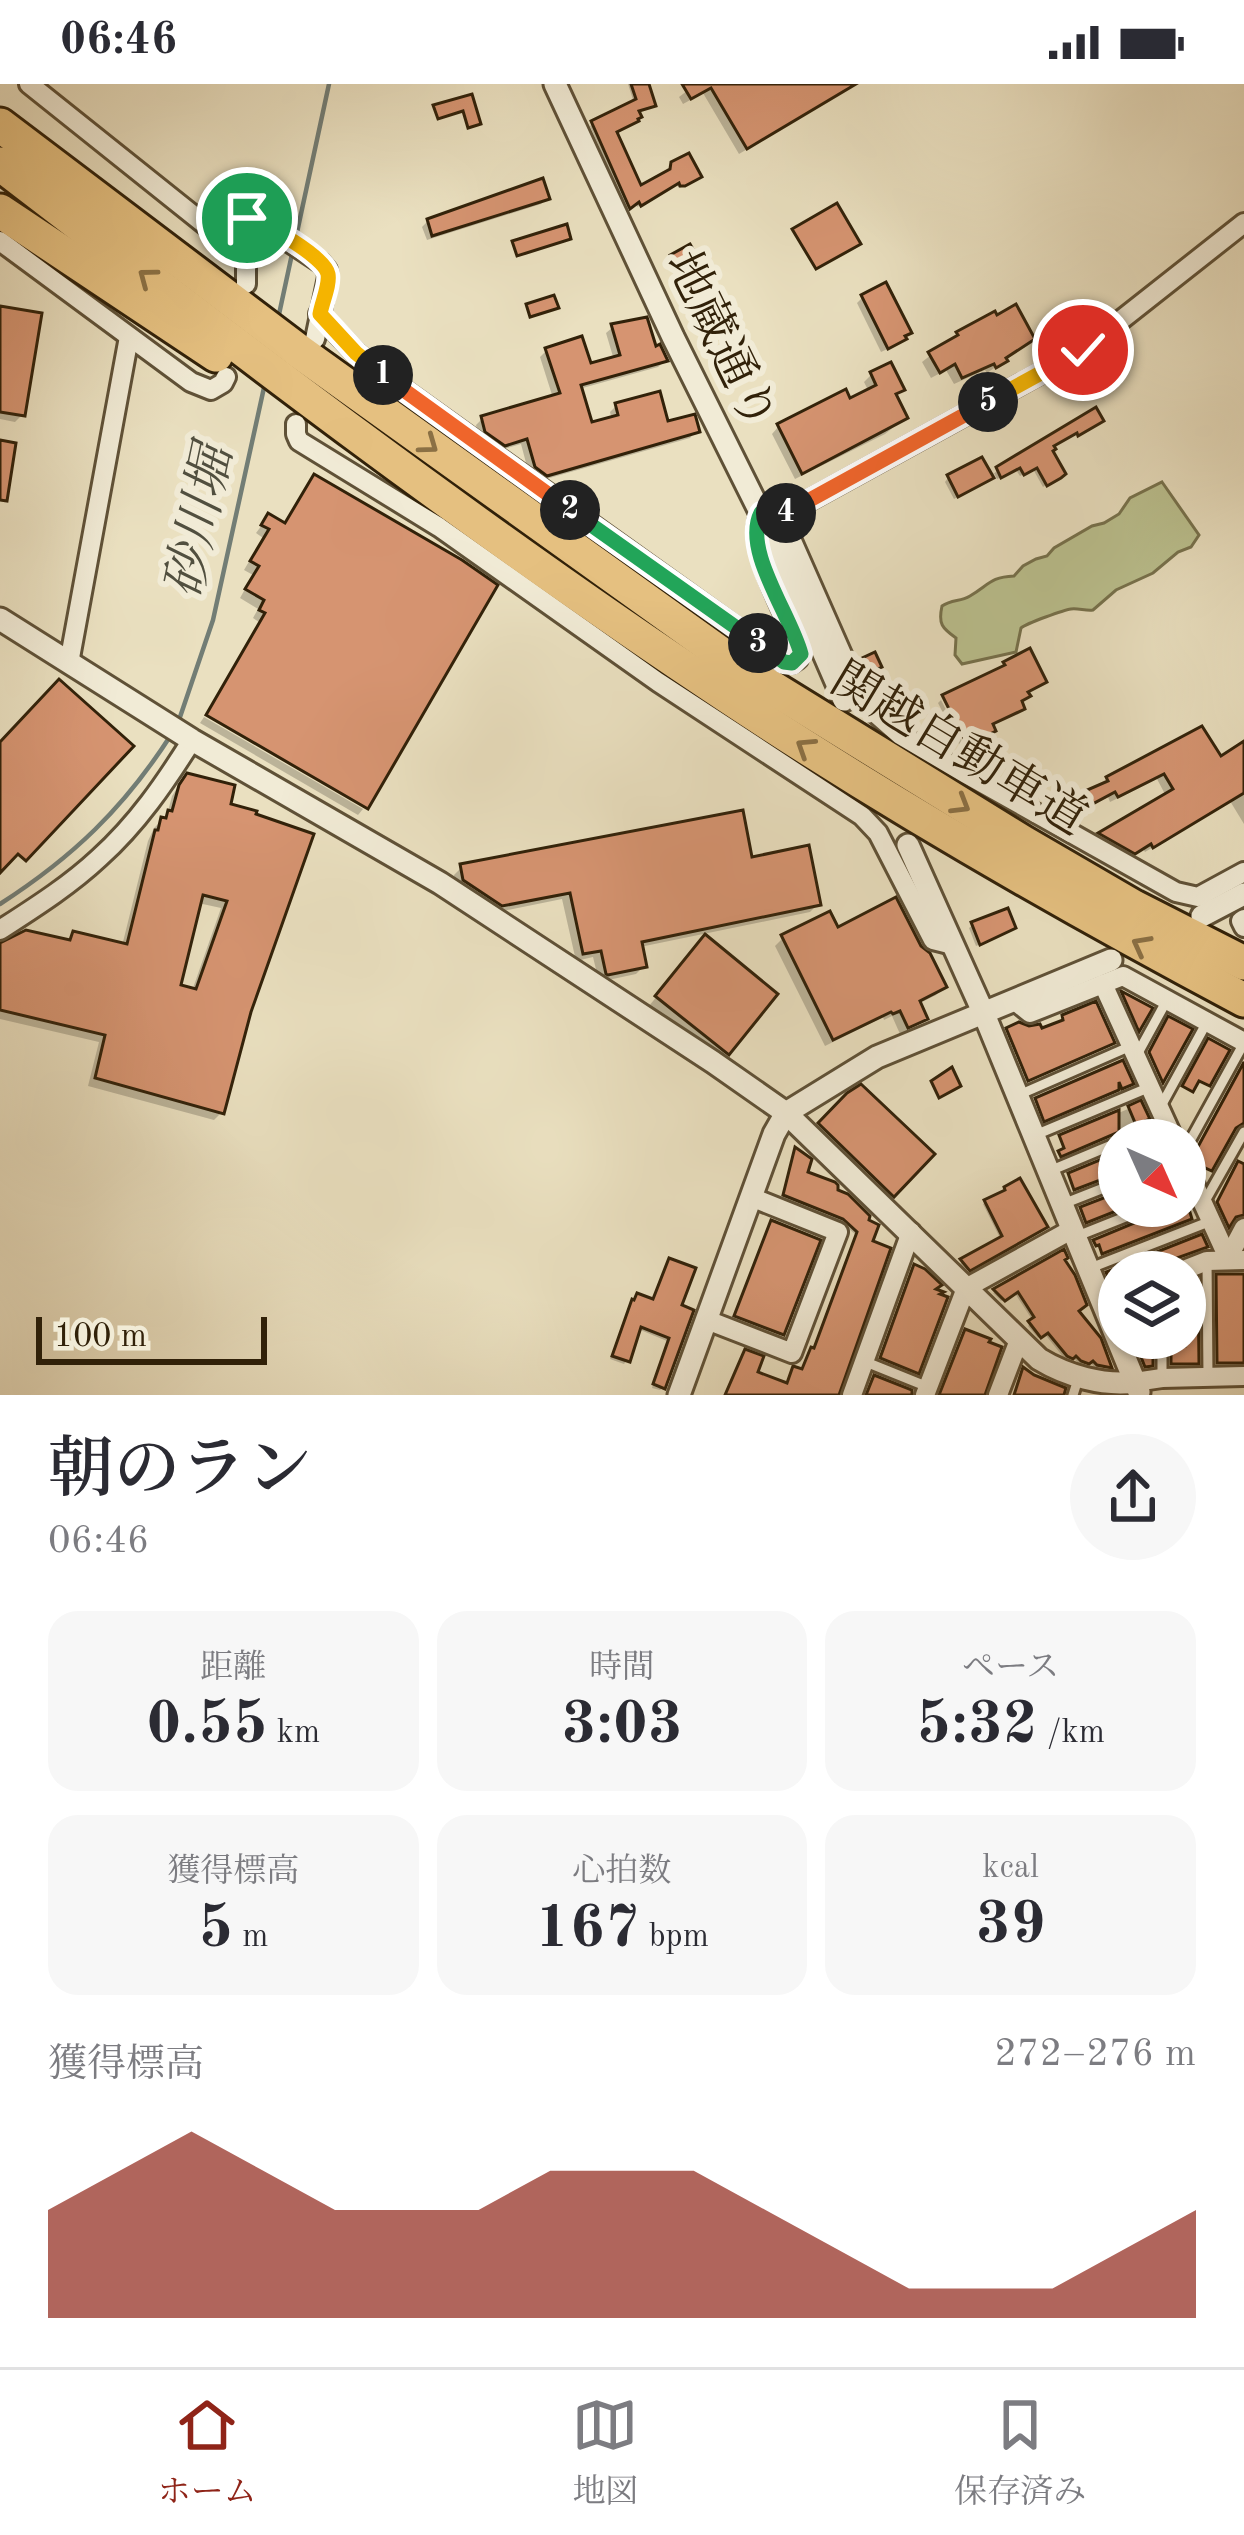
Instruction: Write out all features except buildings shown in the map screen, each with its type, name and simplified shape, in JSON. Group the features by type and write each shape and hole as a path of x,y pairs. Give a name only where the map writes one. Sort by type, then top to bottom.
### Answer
{"highway":[{"path":"0,101 166,251"},
{"name":"関越自動車道","path":"0,124 166,251 246,298 746,671 1024,843 1244,963"},
{"path":"0,164 234,364"},
{"path":"0,211 234,364"},
{"name":"関越自動車道","path":"234,364 863,784 1022,880 1244,1000"}],"street":[{"path":"29,84 241,255 248,272 246,298"},
{"name":"地蔵通り","path":"556,85 673,338 771,514 844,700"},
{"path":"216,233 247,218 279,233 327,270 320,314 308,345"},
{"path":"320,314 382,375 784,662 792,663 800,650 757,546 755,525 1083,350 1244,223"},
{"path":"0,241 204,389 223,383 234,364"},
{"path":"69,663 129,337"},
{"path":"294,406 299,441 439,527 658,682 862,816 878,833 932,940 952,945"},
{"path":"771,514 856,686 874,713 900,735 1177,892 1198,897 1244,872"},
{"path":"0,619 189,739 440,883 713,1061 786,1113 1019,1340 1076,1385 1137,1388 1162,1378 1244,1376"},
{"path":"0,930 97,861 164,785 189,739"},
{"path":"908,845 984,1014 1072,1234 1098,1282"},
{"path":"1202,916 1244,894"},
{"path":"679,1395 786,1113 877,1057 1111,960"},
{"path":"1015,1001 1030,1013 1123,976 1244,1042"},
{"path":"1103,984 1164,1119"},
{"path":"707,1320 792,1353 838,1232 751,1197"},
{"path":"1206,1213 1236,1259"},
{"path":"1236,1259 1244,1228"},
{"path":"852,1395 910,1232"},
{"path":"926,1391 966,1288 1072,1234"},
{"path":"1207,1261 1236,1259"},
{"path":"998,1395 1019,1340"},
{"path":"1127,1359 1137,1388"}],"lane":[{"path":"1017,1096 1134,1052 1167,1000"},
{"path":"1168,1119 1208,1022"},
{"path":"1202,1119 1244,1042"},
{"path":"1033,1136 1150,1087"},
{"path":"1206,1191 1244,1132"},
{"path":"1047,1172 1098,1151"},
{"path":"1060,1205 1098,1190"},
{"path":"1072,1234 1098,1225"},
{"path":"1088,1269 1158,1227"},
{"path":"1207,1261 1208,1376"},
{"path":"1162,1359 1162,1378"},
{"path":"865,1362 926,1391"}],"green space":[{"path":"1162,482 1199,535 1191,547 1153,573 1116,590 1093,610 1067,610 1021,628 1016,652 962,664 955,655 956,638 941,621 942,606 995,580 1014,576 1023,566 1119,514 1130,498"}],"waterway":[{"name":"砂川堀","path":"296,237 329,84"},
{"name":"砂川堀","path":"278,319 292,254"},
{"name":"砂川堀","path":"179,720 213,620 265,383"},
{"name":"砂川堀","path":"0,904 95,829 135,786 171,735"}],"route":[{"path":"247,218 321,262 328,277 320,314 382,375 784,662 792,663 801,654 757,546 755,525 761,513 781,516 1083,350"}]}
